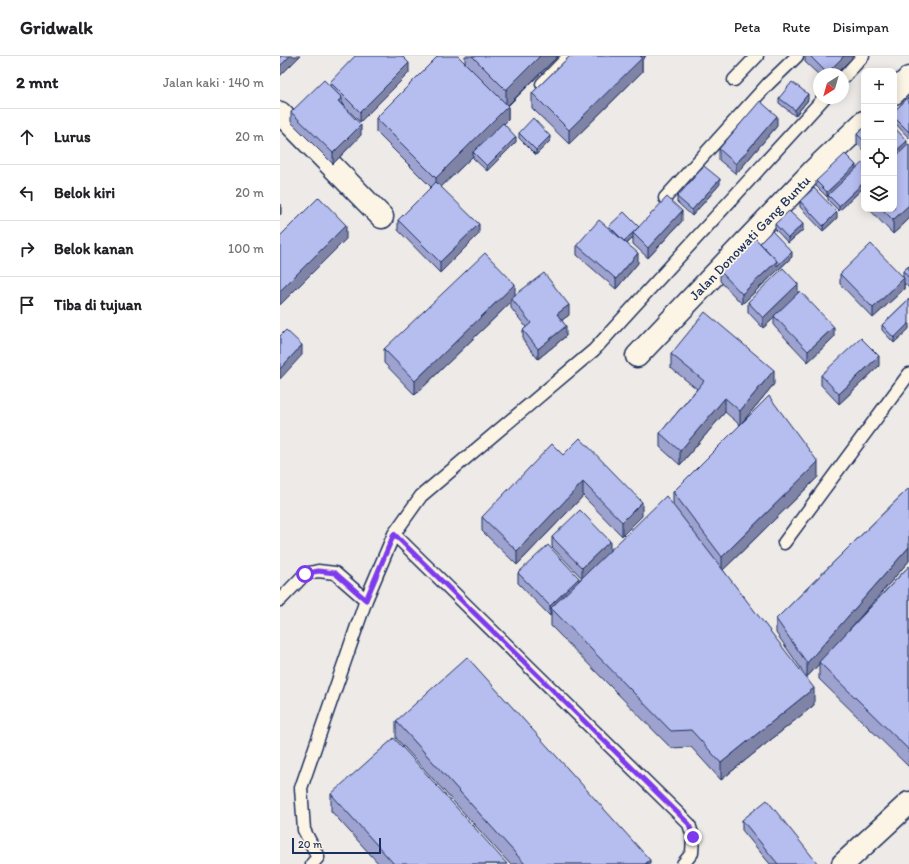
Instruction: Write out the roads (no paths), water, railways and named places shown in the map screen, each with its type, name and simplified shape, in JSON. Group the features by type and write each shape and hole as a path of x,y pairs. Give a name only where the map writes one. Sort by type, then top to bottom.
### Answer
{"street":[{"path":"897,90 909,78"},
{"path":"280,113 382,217"},
{"name":"Jalan Donowati Gang Buntu","path":"637,356 813,171 861,125"},
{"path":"843,864 909,803"}],"lane":[{"path":"542,84 569,56"},
{"path":"734,80 757,56"},
{"path":"665,198 768,84 798,56"},
{"path":"849,71 863,56"},
{"path":"319,862 304,830 301,788 366,600 394,534 421,496 594,350 819,104"},
{"path":"784,543 909,374"},
{"path":"394,534 689,824 693,837 692,853 683,864"},
{"path":"280,600 305,574 318,571 335,573 366,600"}]}
